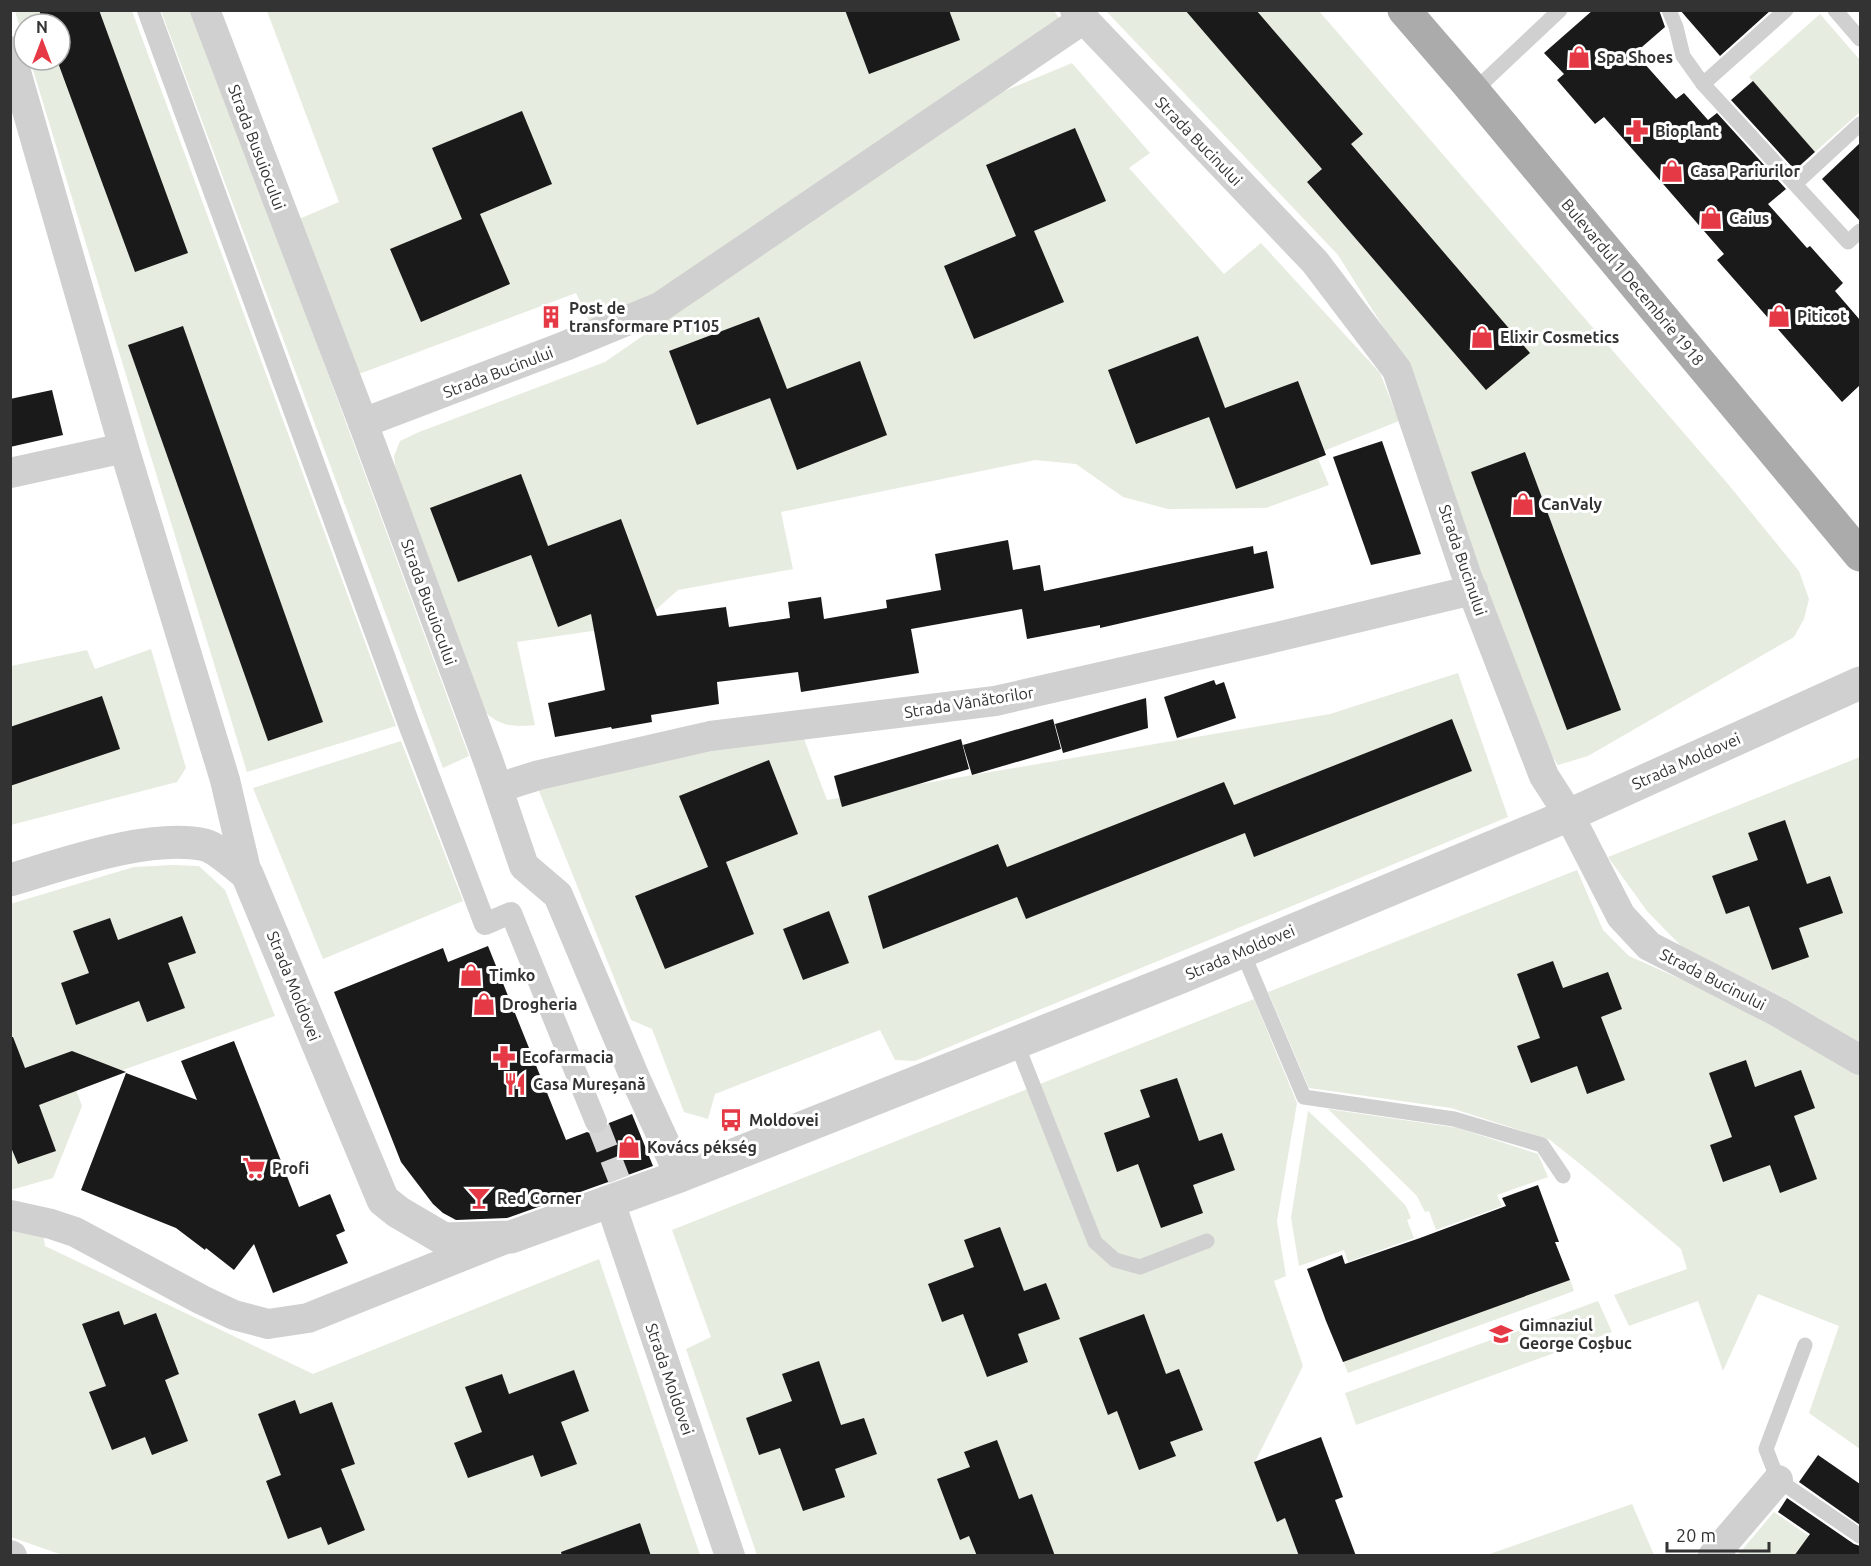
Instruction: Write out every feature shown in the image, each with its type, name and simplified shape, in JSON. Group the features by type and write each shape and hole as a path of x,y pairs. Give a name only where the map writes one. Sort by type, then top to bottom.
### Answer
{"main road":[{"name":"Bulevardul 1 Decembrie 1918","path":"1404,10 1860,555"}],"street":[{"path":"147,10 410,727 485,924 511,913 598,1125"},
{"name":"Strada Busuiocului","path":"205,10 363,423 498,788 524,866 558,895 636,1080 680,1176"},
{"name":"Strada Bucinului","path":"363,423 660,307 1078,15 1315,262 1397,370 1473,590 1544,776 1569,815 1622,916 1649,946 1778,1012 1860,1060"},
{"path":"10,51 16,88 225,780 247,874"},
{"path":"10,473 124,448"},
{"name":"Strada Vânătorilor","path":"498,788 539,775 710,736 995,701 1473,590"},
{"name":"Strada Moldovei","path":"10,1215 75,1232 234,1315 268,1324 308,1318 511,1237 617,1190 680,1176 1179,978 1569,815 1860,683"},
{"path":"10,880 97,854 156,844 181,843 208,845 247,874"},
{"name":"Strada Moldovei","path":"247,874 383,1200 398,1212 444,1239 511,1237"},
{"name":"Strada Moldovei","path":"617,1190 730,1556"},
{"path":"1713,1556 1778,1480"}],"lane":[{"path":"1474,91 1560,10"},
{"path":"1669,10 1683,56 1703,84 1848,242 1860,231"},
{"path":"1703,84 1786,10"},
{"path":"1835,10 1860,39"},
{"path":"1795,184 1860,124"},
{"path":"1242,951 1304,1097 1454,1119 1542,1145 1563,1176"},
{"path":"1016,1042 1095,1242 1115,1260 1140,1267 1207,1241"},
{"path":"1804,1345 1766,1449 1778,1480 1860,1536"}],"shaded area":[{"path":"1053,10 1061,20 655,299 591,325 576,293 359,374 299,219 339,202 267,11"},
{"path":"132,11 396,726 247,772 34,72 72,72 72,12 15,12"},
{"path":"161,11 194,11 469,756 443,768"},
{"path":"1106,11 1319,11 1728,484 1799,571 1809,599 1804,619 1794,637 1588,756 1558,765 1542,741 1399,352 1338,255"},
{"path":"1820,14 1860,60 1860,112 1815,152 1749,77"},
{"path":"1072,63 1150,153 1129,168 1224,274 1261,243 1380,373 1399,421 1316,454 1329,485 1266,508 1168,509 1123,497 1076,464 1035,460 781,512 793,569 678,590 640,624 517,642 535,725 509,725 483,711 476,704 396,472 394,456 400,441 605,362 985,99"},
{"path":"151,649 186,768 177,782 11,825 11,666 87,650 95,669"},
{"path":"1458,673 1508,817 915,1061 895,1060 880,1030 715,1094 708,1119 684,1112 652,1029 631,1020 537,786 801,731 827,800 1330,714"},
{"path":"401,741 463,901 323,959 253,788"},
{"path":"1860,757 1860,1043 1786,999 1681,946 1647,911 1608,857"},
{"path":"199,866 225,890 275,1016 75,1087 82,1106 53,1178 11,1190 10,904 134,867"},
{"path":"1577,870 1603,930 1629,956 1763,1016 1860,1074 1860,1449 1809,1413 1839,1326 1758,1294 1723,1371 1698,1301 1629,1326 1614,1295 1687,1269 1681,1249 1550,1140 1451,1108 1309,1088 1268,992"},
{"path":"1254,999 1297,1103 1277,1221 1286,1276 1274,1281 1303,1366 1255,1462 1277,1521 1285,1518 1299,1555 757,1555 686,1349 711,1337 672,1230"},
{"path":"1328,1109 1458,1128 1538,1154 1548,1177 1497,1195 1502,1206 1436,1230 1429,1211 1425,1212 1417,1196"},
{"path":"1308,1111 1406,1206 1411,1218 1407,1220 1414,1238 1348,1262 1344,1250 1299,1266 1291,1218"},
{"path":"10,1211 40,1216 45,1246 313,1374 599,1259 700,1555 65,1556 11,1537"},
{"path":"1570,1279 1574,1291 1348,1373 1343,1361"},
{"path":"1598,1301 1612,1332 1356,1425 1345,1393"},
{"path":"1632,1504 1654,1555 1487,1555"},
{"path":"1774,1512 1836,1555 1737,1556"}],"building":[{"path":"39,10 99,10 188,253 135,272 61,72 72,72 72,12 40,12"},
{"path":"845,10 949,10 960,40 869,74"},
{"path":"1185,10 1256,10 1363,134 1351,144 1530,353 1486,390 1307,182 1322,169"},
{"path":"1593,10 1659,10 1665,27 1635,53 1676,99 1684,93 1708,120 1717,113 1786,189 1768,204 1807,248 1810,246 1843,283 1835,291 1860,320 1860,385 1842,402 1717,260 1724,254 1604,117 1595,124 1557,80 1564,74 1544,53"},
{"path":"1680,10 1771,10 1720,56"},
{"path":"1753,81 1815,152 1795,170 1731,100"},
{"path":"522,111 552,184 480,214 510,284 421,322 390,249 462,219 432,148"},
{"path":"1075,128 1106,201 1034,231 1064,302 974,339 944,266 1016,236 986,165"},
{"path":"1860,143 1860,221 1822,179"},
{"path":"759,317 787,389 860,361 887,435 797,470 770,398 697,425 669,351"},
{"path":"183,326 323,722 268,741 128,345"},
{"path":"1198,336 1225,408 1298,381 1326,455 1236,489 1209,417 1136,444 1108,370"},
{"path":"52,390 63,435 10,447 10,399"},
{"path":"1382,441 1421,554 1371,565 1333,457"},
{"path":"1525,452 1621,710 1567,730 1471,472"},
{"path":"521,474 548,546 621,519 657,616 726,607 729,627 790,618 788,602 821,597 824,619 887,608 886,600 941,590 935,554 1008,540 1013,570 1040,565 1044,591 1253,546 1254,554 1267,551 1274,588 1100,628 1100,625 1027,639 1022,609 911,629 919,673 801,692 798,672 717,682 719,704 651,715 652,722 555,737 548,703 605,690 591,614 558,627 531,555 458,582 430,508"},
{"path":"1214,680 1216,685 1224,682 1236,718 1177,738 1164,697"},
{"path":"102,696 120,749 10,786 10,727"},
{"path":"1146,698 1148,728 1063,753 1055,724"},
{"path":"1053,719 1061,749 972,775 963,745"},
{"path":"1452,719 1472,771 1254,857 1245,833 1026,919 1017,897 883,949 868,896 998,844 1007,867 1224,782 1234,805"},
{"path":"961,739 969,769 842,807 834,776"},
{"path":"769,760 798,834 726,862 754,934 665,969 635,896 708,867 679,796"},
{"path":"1785,820 1807,884 1830,876 1843,913 1799,928 1809,957 1772,970 1749,906 1726,914 1712,876 1758,860 1748,833"},
{"path":"829,911 849,963 803,980 783,929"},
{"path":"182,916 196,953 168,963 185,1008 147,1022 139,1001 76,1025 61,983 89,973 73,931 110,918 118,940"},
{"path":"488,946 566,1140 587,1132 601,1135 607,1130 609,1123 632,1114 653,1166 507,1218 456,1220 433,1204 401,1162 334,992 443,948 448,962"},
{"path":"1553,961 1563,988 1608,972 1622,1009 1601,1017 1625,1080 1587,1094 1577,1066 1531,1083 1517,1046 1540,1038 1517,974"},
{"path":"10,1037 13,1037 25,1068 72,1051 126,1072 39,1105 56,1151 18,1164 10,1145"},
{"path":"234,1041 299,1207 330,1194 345,1231 336,1235 348,1263 273,1293 254,1244 234,1270 176,1228 81,1190 126,1073 197,1100 181,1061"},
{"path":"1746,1060 1755,1087 1801,1070 1815,1108 1794,1116 1817,1179 1780,1193 1770,1165 1723,1182 1710,1145 1732,1137 1709,1073"},
{"path":"1177,1078 1199,1141 1222,1133 1235,1170 1193,1185 1203,1213 1161,1228 1138,1164 1117,1172 1104,1133 1150,1117 1140,1090"},
{"path":"1538,1185 1559,1242 1555,1242 1570,1280 1343,1362 1307,1269 1342,1255 1345,1264 1420,1238 1506,1206 1502,1198"},
{"path":"1000,1227 1024,1291 1046,1283 1060,1319 1018,1334 1028,1362 987,1377 963,1314 942,1322 928,1284 974,1267 964,1240"},
{"path":"119,1311 124,1325 156,1313 179,1374 165,1380 188,1441 152,1455 145,1437 112,1450 89,1392 106,1386 82,1324"},
{"path":"1144,1314 1166,1374 1179,1369 1203,1430 1170,1442 1176,1456 1139,1470 1117,1411 1108,1415 1079,1338"},
{"path":"819,1361 841,1425 864,1418 877,1454 835,1469 845,1497 803,1511 780,1448 759,1455 746,1418 792,1401 782,1374"},
{"path":"574,1370 589,1411 561,1422 577,1464 541,1477 533,1455 468,1478 454,1443 482,1432 465,1387 502,1374 509,1394"},
{"path":"295,1400 300,1414 332,1402 355,1464 341,1469 365,1530 328,1545 321,1527 288,1539 266,1481 281,1475 258,1414"},
{"path":"1321,1437 1343,1497 1335,1500 1356,1556 1299,1556 1285,1518 1277,1522 1254,1462"},
{"path":"997,1440 1019,1499 1032,1494 1055,1556 977,1556 969,1536 960,1540 937,1479 970,1467 964,1452"},
{"path":"1818,1455 1860,1484 1860,1525 1799,1482"},
{"path":"1787,1498 1860,1546 1860,1556 1794,1556 1810,1534 1778,1512"},
{"path":"640,1523 651,1556 562,1556 561,1552"}],"tunnel":[{"path":"599,1128 620,1182"}],"place":[{"name":"Spa Shoes","path":"1579,57"},
{"name":"Bioplant","path":"1637,131"},
{"name":"Casa Pariurilor","path":"1672,171"},
{"name":"Caius","path":"1711,218"},
{"name":"Piticot","path":"1779,316"},
{"name":"Post de transformare PT105","path":"551,317"},
{"name":"Elixir Cosmetics","path":"1482,337"},
{"name":"CanValy","path":"1523,504"},
{"name":"Timko","path":"471,975"},
{"name":"Drogheria","path":"484,1004"},
{"name":"Ecofarmacia","path":"504,1057"},
{"name":"Casa Mureșană","path":"515,1084"},
{"name":"Moldovei","path":"731,1120"},
{"name":"Kovács pékség","path":"629,1147"},
{"name":"Profi","path":"254,1168"},
{"name":"Red Corner","path":"479,1198"},
{"name":"Gimnaziul George Coșbuc","path":"1501,1334"}]}
